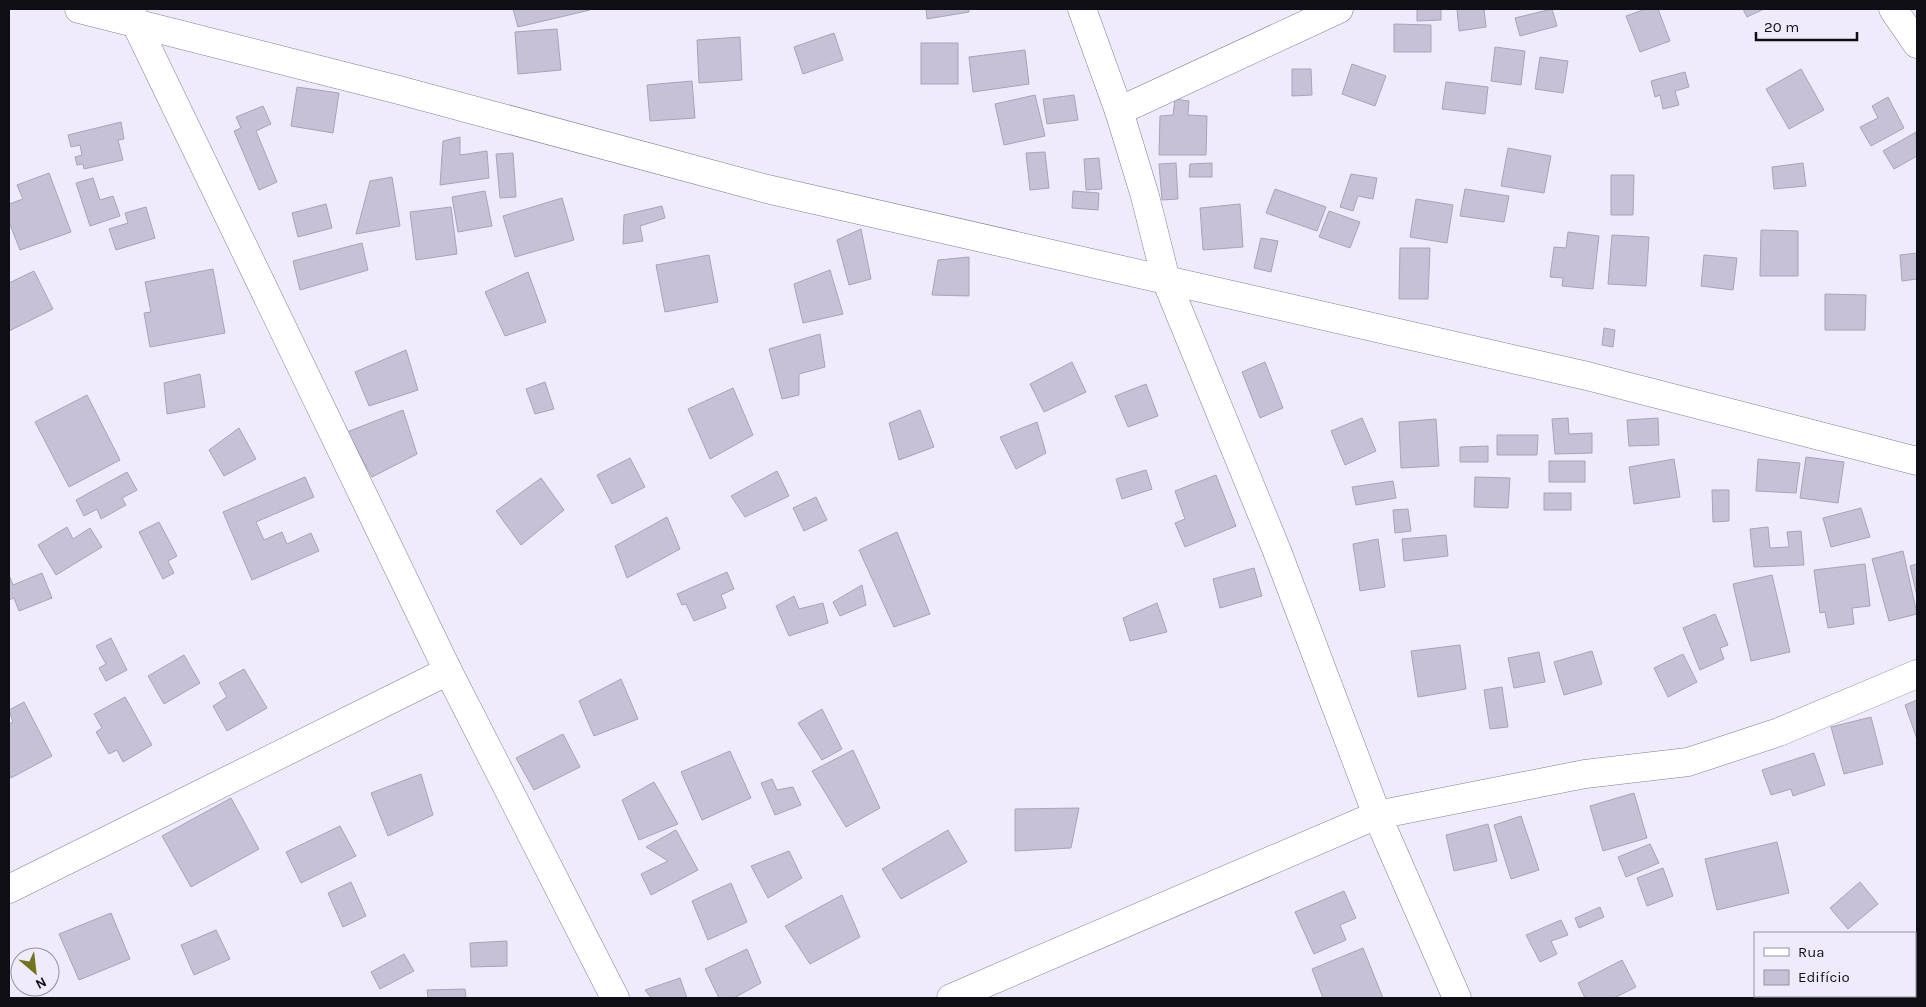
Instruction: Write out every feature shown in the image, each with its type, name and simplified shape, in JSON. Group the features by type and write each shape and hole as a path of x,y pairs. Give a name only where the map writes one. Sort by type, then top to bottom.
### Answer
{"street":[{"path":"79,9 133,15 767,189 1587,376 1917,461"},
{"path":"1082,9 1119,111 1145,196 1166,280 1277,551 1377,815 1457,998"},
{"path":"1119,111 1339,9"},
{"path":"1893,9 1917,44"},
{"path":"133,15 448,671 615,998"},
{"path":"9,889 448,671"},
{"path":"951,998 1377,815 1585,774 1688,762 1779,732 1917,674"}],"building":[{"path":"513,9 589,9 590,10 518,27"},
{"path":"926,9 969,9 969,12 927,19"},
{"path":"1417,9 1441,9 1441,20 1417,21"},
{"path":"1457,9 1484,9 1486,27 1459,31"},
{"path":"1552,9 1557,26 1520,36 1515,18"},
{"path":"1646,9 1658,9 1670,41 1640,52 1626,16"},
{"path":"1743,9 1764,9 1747,17"},
{"path":"1394,24 1431,25 1431,52 1394,52"},
{"path":"557,29 561,70 518,74 515,32"},
{"path":"834,33 843,60 803,74 794,47"},
{"path":"740,37 742,80 699,83 697,40"},
{"path":"921,43 958,43 958,84 921,84"},
{"path":"1495,47 1525,51 1521,85 1491,81"},
{"path":"1025,50 1029,84 973,92 969,57"},
{"path":"1540,57 1568,61 1563,93 1535,89"},
{"path":"1352,64 1386,76 1375,106 1342,94"},
{"path":"1292,69 1311,69 1312,95 1292,96"},
{"path":"1801,69 1824,110 1789,129 1766,89"},
{"path":"1685,72 1689,87 1675,91 1679,105 1663,109 1660,95 1655,97 1651,81"},
{"path":"692,81 695,118 650,121 647,85"},
{"path":"1446,82 1488,87 1485,114 1442,109"},
{"path":"297,87 339,93 333,133 291,126"},
{"path":"1035,95 1045,136 1004,145 995,104"},
{"path":"1074,95 1078,120 1047,124 1043,99"},
{"path":"1888,97 1904,128 1871,146 1860,127 1878,118 1872,106"},
{"path":"1175,99 1189,101 1188,115 1207,116 1206,155 1159,155 1160,116 1173,115"},
{"path":"263,106 271,124 256,131 277,182 259,190 234,131 241,128 236,117"},
{"path":"121,122 124,139 118,140 123,160 84,169 83,164 77,165 75,157 82,155 80,145 71,147 68,135"},
{"path":"1916,132 1917,156 1894,169 1883,151"},
{"path":"460,137 460,155 487,151 489,178 440,185 443,141"},
{"path":"1508,148 1551,156 1544,193 1501,186"},
{"path":"1045,152 1049,188 1030,190 1026,153"},
{"path":"513,153 516,197 500,198 496,154"},
{"path":"1099,158 1102,189 1086,190 1084,159"},
{"path":"1176,163 1178,199 1162,200 1159,164"},
{"path":"1212,163 1212,177 1189,177 1190,164"},
{"path":"1803,163 1806,186 1774,189 1772,167"},
{"path":"49,173 71,232 20,250 9,222 9,204 23,199 17,185"},
{"path":"1351,174 1377,178 1373,199 1358,196 1353,211 1340,207"},
{"path":"1611,175 1634,175 1633,215 1611,215"},
{"path":"392,177 400,226 356,234 370,181"},
{"path":"93,178 100,200 113,196 120,216 90,226 76,183"},
{"path":"1275,189 1326,207 1317,231 1266,213"},
{"path":"1465,189 1509,196 1504,222 1460,216"},
{"path":"485,191 492,226 458,232 452,197"},
{"path":"1073,191 1099,193 1098,210 1072,208"},
{"path":"562,198 574,240 515,257 503,216"},
{"path":"1416,199 1453,205 1447,243 1410,237"},
{"path":"326,204 332,228 298,237 292,213"},
{"path":"1240,204 1243,247 1203,250 1200,208"},
{"path":"662,206 665,218 640,226 643,241 623,244 624,215"},
{"path":"146,207 155,238 116,250 109,229 128,223 125,213"},
{"path":"451,207 457,254 416,260 410,212"},
{"path":"1329,211 1360,222 1350,248 1319,237"},
{"path":"861,229 871,279 849,285 837,240"},
{"path":"1761,230 1798,231 1798,276 1760,276"},
{"path":"1568,232 1599,236 1593,289 1562,286 1563,278 1550,277 1554,247 1566,248"},
{"path":"1612,235 1649,237 1646,286 1608,284"},
{"path":"1261,238 1278,241 1271,272 1254,268"},
{"path":"362,243 368,270 300,290 293,261"},
{"path":"1400,248 1430,248 1428,299 1399,299"},
{"path":"1917,253 1917,279 1902,281 1900,255"},
{"path":"709,255 718,302 665,312 656,265"},
{"path":"1704,255 1737,258 1733,290 1701,286"},
{"path":"969,257 969,296 932,295 938,260"},
{"path":"213,269 225,333 150,347 144,313 151,312 145,282"},
{"path":"830,270 843,314 803,323 794,284"},
{"path":"34,271 53,309 9,331 9,283"},
{"path":"528,272 546,322 505,336 485,292"},
{"path":"1825,294 1866,295 1865,330 1825,330"},
{"path":"1604,328 1615,330 1613,347 1602,345"},
{"path":"820,334 825,367 799,374 799,395 782,399 769,349"},
{"path":"406,350 418,390 369,406 355,372"},
{"path":"1072,362 1086,392 1044,412 1030,384"},
{"path":"1265,362 1283,408 1260,418 1242,372"},
{"path":"200,374 205,407 167,414 164,383"},
{"path":"545,382 554,409 535,414 526,389"},
{"path":"1146,384 1158,416 1128,427 1115,396"},
{"path":"733,388 753,435 710,459 688,409"},
{"path":"87,395 120,460 69,487 35,422"},
{"path":"403,410 417,454 372,477 347,432"},
{"path":"920,410 934,447 899,460 889,423"},
{"path":"1362,418 1376,451 1345,465 1331,431"},
{"path":"1568,418 1569,434 1592,433 1592,453 1555,454 1552,419"},
{"path":"1658,418 1659,445 1629,446 1627,420"},
{"path":"1436,419 1439,466 1401,468 1399,422"},
{"path":"1037,422 1046,453 1016,469 1000,437"},
{"path":"239,428 256,459 224,476 209,450"},
{"path":"1497,435 1538,435 1537,455 1497,455"},
{"path":"1488,446 1488,462 1460,462 1460,447"},
{"path":"1806,457 1844,462 1838,503 1800,498"},
{"path":"630,458 645,487 612,504 597,475"},
{"path":"1674,459 1680,497 1634,504 1629,467"},
{"path":"1758,459 1800,463 1796,493 1756,491"},
{"path":"1549,461 1585,461 1585,482 1549,482"},
{"path":"1146,470 1152,489 1122,499 1116,479"},
{"path":"777,471 789,496 745,517 731,496"},
{"path":"127,472 137,490 122,498 126,505 101,519 97,509 84,516 76,500"},
{"path":"1216,475 1236,526 1185,547 1175,523 1185,519 1175,491"},
{"path":"305,477 314,497 256,522 264,540 282,532 287,544 311,533 319,551 252,580 223,512"},
{"path":"1475,477 1510,478 1508,508 1474,507"},
{"path":"541,478 564,510 521,545 496,511"},
{"path":"1393,481 1396,498 1356,505 1352,487"},
{"path":"1712,490 1729,490 1729,521 1713,522"},
{"path":"1544,493 1571,493 1571,510 1544,510"},
{"path":"816,497 827,520 804,531 793,508"},
{"path":"1861,508 1870,537 1831,547 1823,518"},
{"path":"1408,509 1411,531 1395,533 1393,510"},
{"path":"667,517 680,549 627,578 615,546"},
{"path":"159,522 177,556 168,561 174,573 163,579 139,532"},
{"path":"67,527 73,539 90,528 102,547 56,575 38,545"},
{"path":"1768,527 1770,548 1789,547 1787,532 1801,531 1804,565 1754,567 1750,529"},
{"path":"897,532 930,614 894,627 859,550"},
{"path":"1446,535 1448,556 1404,561 1402,539"},
{"path":"1378,539 1385,587 1360,591 1353,544"},
{"path":"1903,551 1917,614 1889,621 1872,559"},
{"path":"1865,564 1870,606 1852,608 1854,624 1828,628 1825,612 1820,613 1814,570"},
{"path":"1917,564 1917,596 1910,566"},
{"path":"1254,568 1262,596 1220,608 1213,579"},
{"path":"727,572 734,589 721,595 726,608 694,621 686,604 682,605 677,594"},
{"path":"42,573 52,598 19,611 14,598 9,600 9,575 13,585"},
{"path":"1772,575 1790,652 1751,661 1733,584"},
{"path":"862,585 866,605 840,616 833,602"},
{"path":"794,596 799,609 823,603 828,623 789,636 776,606"},
{"path":"1157,603 1167,632 1130,641 1123,618"},
{"path":"1715,614 1728,645 1720,648 1724,659 1700,670 1683,628"},
{"path":"111,638 127,670 106,681 99,668 106,664 96,646"},
{"path":"1460,645 1466,689 1418,697 1411,651"},
{"path":"1592,651 1602,684 1564,695 1554,662"},
{"path":"1539,652 1545,682 1514,688 1508,658"},
{"path":"1683,654 1697,682 1668,697 1654,668"},
{"path":"184,655 200,683 164,704 148,676"},
{"path":"244,669 267,708 227,731 213,706 227,697 219,683"},
{"path":"621,679 638,719 594,736 579,701"},
{"path":"1502,687 1508,727 1490,729 1484,690"},
{"path":"125,697 152,745 123,762 117,750 109,754 96,732 102,728 94,714"},
{"path":"1917,700 1917,739 1905,705"},
{"path":"24,702 52,756 11,778 9,774 9,724 13,722 9,710"},
{"path":"822,709 842,749 822,760 798,723"},
{"path":"1871,717 1883,764 1844,774 1831,727"},
{"path":"563,734 580,767 534,790 516,758"},
{"path":"853,750 880,808 846,827 812,771"},
{"path":"730,751 751,798 702,820 681,772"},
{"path":"1814,753 1825,785 1793,796 1791,789 1771,795 1762,770"},
{"path":"421,774 433,815 388,836 371,793"},
{"path":"772,779 777,790 793,787 801,805 775,815 761,783"},
{"path":"654,782 678,824 639,840 622,800"},
{"path":"1634,793 1647,838 1603,851 1590,806"},
{"path":"231,798 259,849 191,887 162,836"},
{"path":"1079,808 1071,848 1015,851 1015,809"},
{"path":"1521,816 1539,870 1511,879 1494,825"},
{"path":"1488,824 1497,861 1454,871 1446,835"},
{"path":"340,826 356,856 301,883 286,852"},
{"path":"676,830 698,870 651,895 641,874 668,861 646,847"},
{"path":"948,830 967,862 901,899 882,869"},
{"path":"1777,842 1789,893 1717,910 1705,859"},
{"path":"1650,844 1659,863 1626,877 1618,857"},
{"path":"789,851 802,878 768,898 751,866"},
{"path":"1663,868 1673,896 1647,906 1637,878"},
{"path":"351,882 366,916 343,927 328,893"},
{"path":"1860,882 1878,904 1848,929 1830,908"},
{"path":"731,883 747,922 708,940 692,901"},
{"path":"1344,891 1356,918 1340,925 1346,940 1314,954 1295,912"},
{"path":"842,895 860,937 810,964 785,926"},
{"path":"1600,907 1604,917 1579,928 1575,918"},
{"path":"111,913 130,959 79,980 59,934"},
{"path":"1561,920 1568,935 1551,941 1557,954 1540,962 1526,935"},
{"path":"216,930 230,959 194,975 181,945"},
{"path":"507,941 507,966 471,967 470,943"},
{"path":"1363,948 1383,998 1323,998 1312,969"},
{"path":"747,949 761,983 734,998 719,998 705,969"},
{"path":"404,954 414,971 380,989 371,972"},
{"path":"1622,960 1636,987 1614,998 1585,998 1578,983"},
{"path":"680,978 687,998 651,998 645,990"},
{"path":"465,989 466,998 428,998 427,990"}]}
